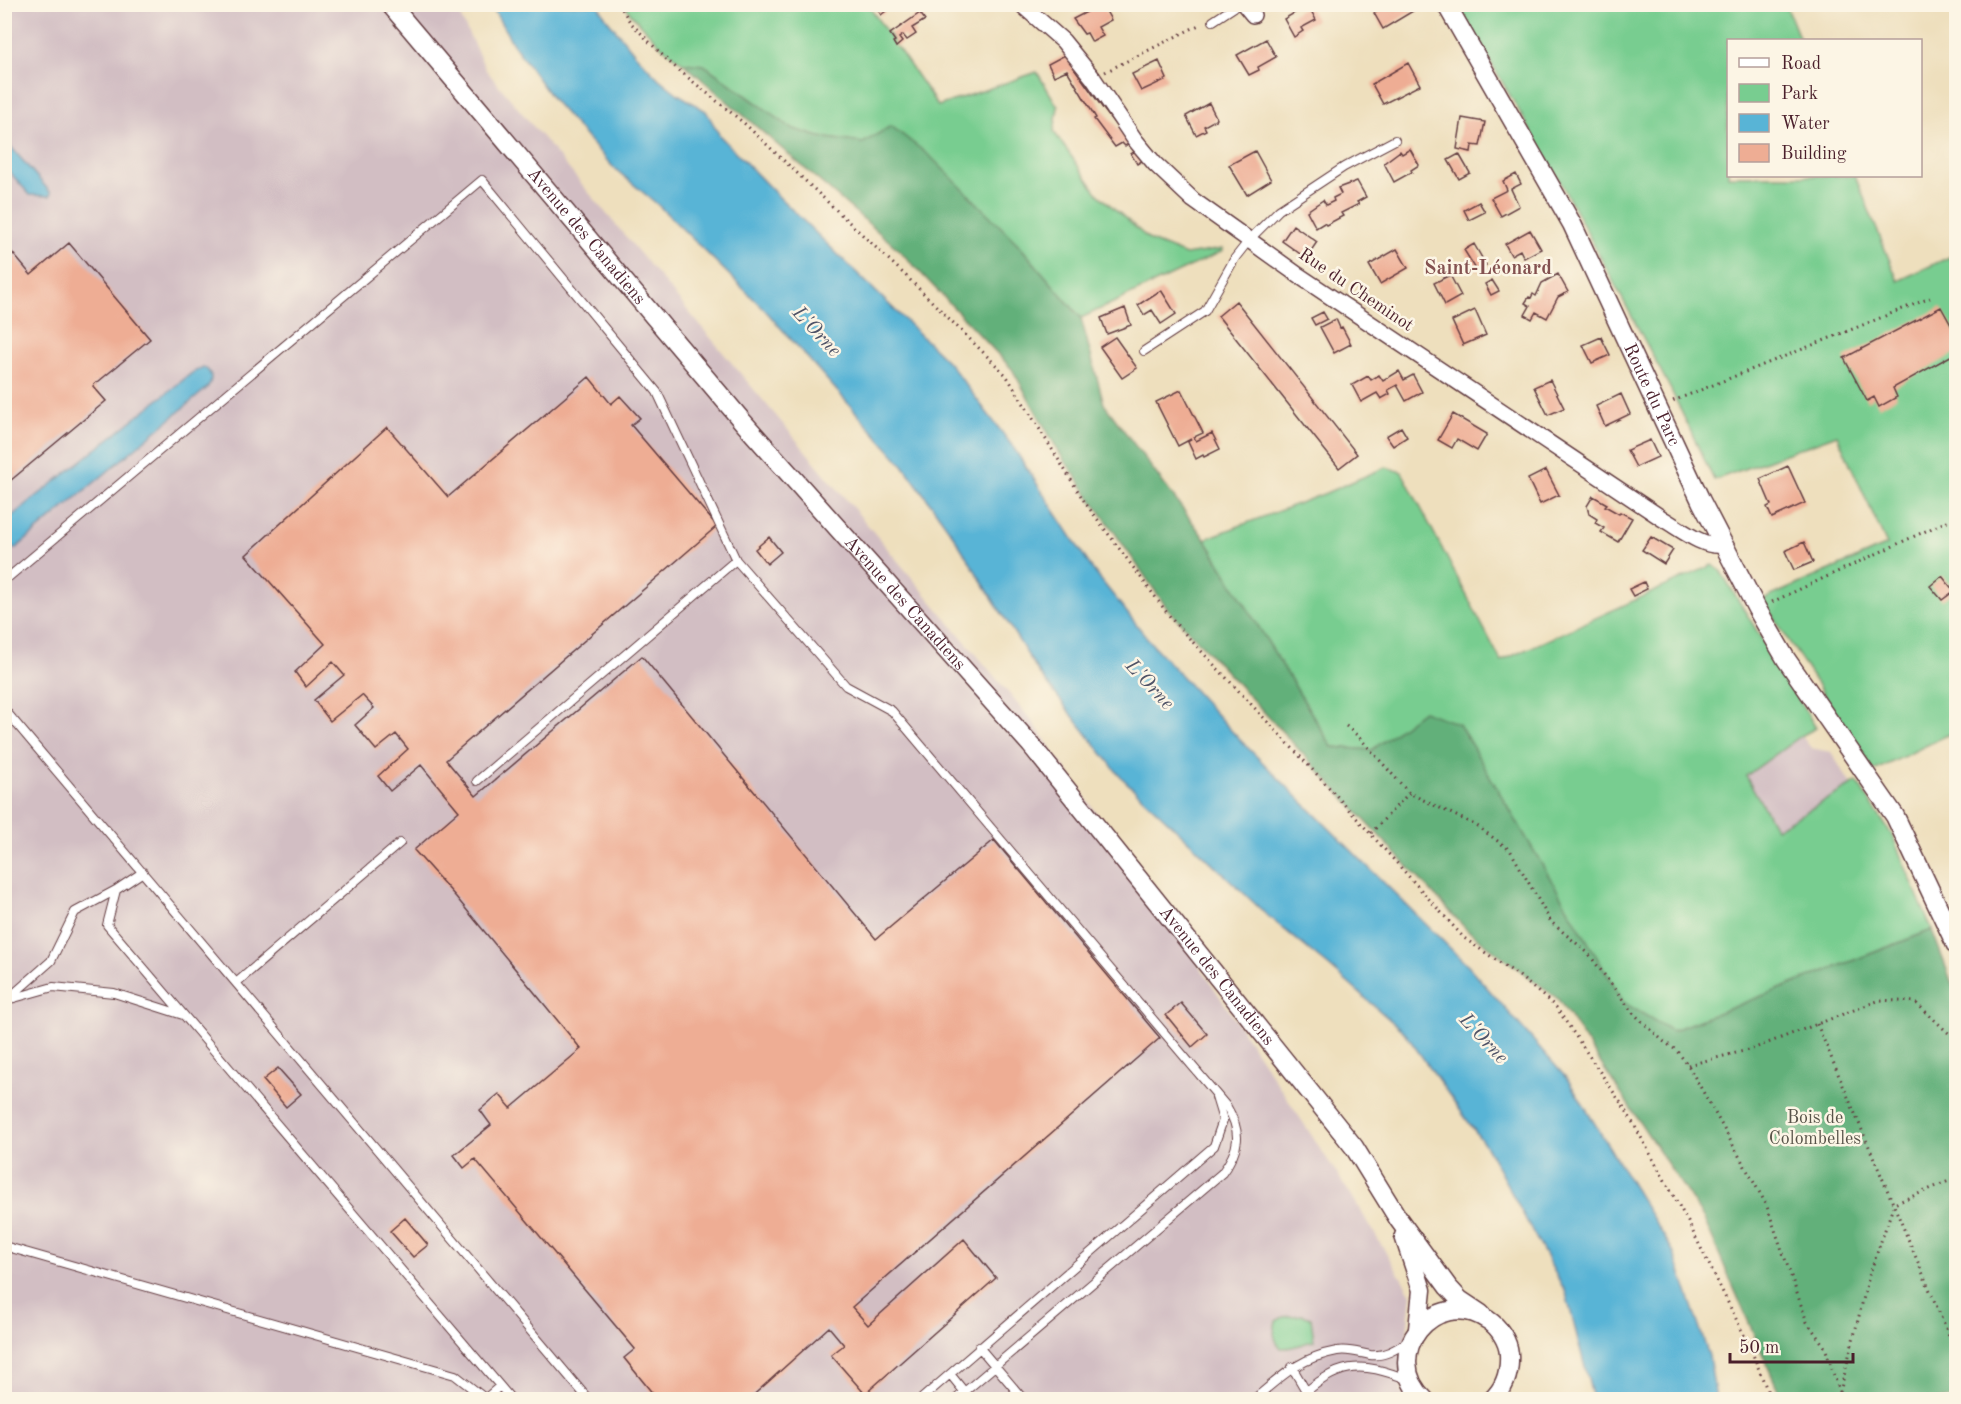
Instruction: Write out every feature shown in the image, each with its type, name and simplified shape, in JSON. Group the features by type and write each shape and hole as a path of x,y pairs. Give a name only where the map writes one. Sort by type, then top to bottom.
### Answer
{"street":[{"name":"Avenue des Canadiens","path":"390,4 743,422 1031,745 1354,1147 1399,1220 1448,1287 1460,1300 1494,1323 1504,1336 1509,1351 1509,1367 1504,1391"},
{"name":"Rue du Cheminot","path":"1021,4 1063,41 1093,78 1135,140 1163,172 1193,200 1298,275 1663,519 1696,538 1715,546 1722,545"},
{"name":"Route du Parc","path":"1446,4 1572,224 1722,545 1756,609 1786,659 1895,816 1956,945"},
{"name":"Avenue des Canadiens","path":"1399,1220 1422,1290 1415,1334 1407,1359 1410,1380"},
{"path":"1415,1334 1431,1317 1447,1311 1464,1310 1480,1314"},
{"path":"1410,1380 1418,1394 1425,1400"},
{"path":"1492,1400 1504,1391"}],"lane":[{"path":"1213,21 1239,4"},
{"path":"1144,351 1205,311 1235,258 1279,210 1344,167 1395,140"},
{"path":"4,581 482,180 657,392 736,560 846,686 892,711 1215,1093 1237,1126 1238,1137 1230,1163 1222,1173 955,1400"},
{"path":"477,781 736,560"},
{"path":"4,709 589,1400"},
{"path":"236,983 400,843"},
{"path":"6,1001 51,962 75,912 116,890 143,872"},
{"path":"116,890 107,925 512,1400"},
{"path":"6,1001 53,987 114,993 183,1015"},
{"path":"920,1400 1214,1146 1223,1120 1215,1093"},
{"path":"4,1246 455,1375 486,1399 500,1386"},
{"path":"1253,1400 1292,1367 1309,1359 1339,1351 1358,1351 1368,1355 1380,1355 1396,1349 1415,1334"},
{"path":"979,1347 1024,1400"},
{"path":"1297,1400 1306,1391 1336,1371 1357,1366 1385,1370 1410,1380"},
{"path":"1292,1367 1306,1391"},
{"path":"950,1374 970,1400"},
{"path":"4,1396 16,1400"}],"path":[{"path":"619,4 630,22 669,62 745,124 904,274 1006,375 1086,504 1173,622 1371,834 1464,938 1518,975 1556,1007 1627,1112 1689,1222 1750,1347 1771,1400"},
{"path":"1112,68 1194,26"},
{"path":"1658,408 1930,298"},
{"path":"1756,609 1956,517"},
{"path":"1346,726 1359,737 1409,792 1477,826 1510,850 1551,922 1588,953 1632,1012 1676,1050 1688,1065 1766,1204 1807,1322 1825,1347 1842,1400"},
{"path":"1371,834 1409,792"},
{"path":"1688,1065 1752,1049 1880,1000 1915,1002 1956,1040"},
{"path":"1817,1024 1956,1352"},
{"path":"1840,1394 1869,1276 1893,1204 1956,1178"}],"shaded area":[{"path":"5,5 455,5 486,70 1032,721 1132,864 1353,1198 1411,1294 1401,1392 1410,1399 5,1400"},
{"path":"1801,735 1811,748 1831,752 1852,786 1776,830 1746,776"}],"green space":[{"path":"625,5 868,5 938,106 1037,72 1058,107 1054,132 1098,194 1151,241 1186,255 1223,249 1223,251 1081,318 1017,243 863,143 819,137 791,128 704,65 683,63 662,47"},
{"path":"1457,5 1786,5 1800,39 1727,39 1727,177 1855,177 1898,281 1956,254 1956,731 1874,771 1762,600 1887,545 1837,435 1714,480 1671,390 1556,174"},
{"name":"Bois de Colombelles","path":"683,63 704,65 791,128 819,137 863,143 891,126 931,157 1017,243 1081,318 1104,404 1205,539 1332,747 1372,750 1423,711 1459,724 1624,1003 1672,1031 1932,930 1956,994 1956,1399 1782,1399 1703,1217 1558,999 1467,930 1167,608 1060,454 1012,369 898,249"},
{"path":"1386,467 1402,472 1501,661 1712,565 1720,570 1816,728 1801,736 1746,776 1776,829 1857,782 1892,835 1932,930 1671,1031 1624,1003 1558,893 1423,711 1372,750 1332,747 1205,539 1326,493"},
{"path":"1303,1315 1311,1318 1314,1341 1290,1348 1281,1348 1274,1335 1276,1321 1283,1317"}],"water":[{"name":"L'Orne","path":"491,5 598,5 636,55 659,79 706,111 720,136 950,364 1013,447 1093,570 1152,644 1238,738 1469,967 1568,1080 1673,1251 1709,1356 1716,1399 1593,1399 1566,1293 1487,1148 1405,1033 1268,916 1120,776 1039,673 953,535 903,465 764,309 657,204 614,168 554,101 513,44"},
{"path":"4,139 51,193 50,196 30,195 5,167"},
{"path":"203,367 209,371 211,377 206,389 15,549 5,544 5,522 8,519 192,373"}],"building":[{"path":"874,4 885,4 882,6 886,11 881,15"},
{"path":"1102,4 1111,20 1098,27 1103,36 1092,42 1087,33 1084,34 1073,19"},
{"path":"1389,4 1409,4 1413,11 1383,29 1374,13"},
{"path":"1308,5 1316,20 1301,28 1303,31 1294,37 1284,19"},
{"path":"920,13 925,20 912,28 916,34 907,40 903,35 899,38 902,42 896,47 890,34"},
{"path":"1266,39 1276,57 1249,75 1237,55"},
{"path":"1065,55 1129,143 1125,146 1122,143 1115,147 1094,119 1096,118 1067,70 1054,76 1048,64"},
{"path":"1159,61 1167,79 1141,91 1132,74"},
{"path":"1408,63 1420,85 1383,104 1372,84"},
{"path":"1209,103 1217,119 1204,126 1206,130 1196,135 1186,116"},
{"path":"1462,118 1485,122 1480,146 1472,145 1471,152 1457,149"},
{"path":"1410,149 1419,165 1411,170 1412,172 1394,182 1384,163 1400,151 1402,154"},
{"path":"1135,151 1142,161 1137,164 1131,154"},
{"path":"1255,151 1271,180 1247,195 1229,165"},
{"path":"1459,154 1470,173 1459,179 1448,160"},
{"path":"1516,174 1521,184 1511,189 1519,206 1501,216 1491,198 1507,190 1503,181"},
{"path":"1357,181 1366,197 1357,202 1359,204 1341,213 1343,216 1316,228 1307,211 1323,200 1326,205 1334,201 1333,198 1341,194 1338,188"},
{"path":"1479,202 1485,212 1469,220 1464,210"},
{"path":"1293,225 1317,242 1306,258 1282,241"},
{"path":"1530,230 1541,249 1524,258 1520,250 1511,255 1505,244"},
{"path":"4,243 31,275 69,243 150,339 93,386 106,401 4,486"},
{"path":"1474,244 1486,265 1477,271 1464,250"},
{"path":"1397,249 1408,268 1380,284 1369,265"},
{"path":"1558,274 1568,292 1558,297 1547,318 1536,312 1532,319 1525,315 1530,306 1525,303 1529,297 1531,298 1533,294 1536,296 1542,283"},
{"path":"1450,275 1461,296 1445,305 1434,283"},
{"path":"1492,280 1499,291 1491,295 1485,284"},
{"path":"1161,290 1176,314 1161,324 1152,310 1144,315 1138,305"},
{"path":"1236,301 1357,454 1339,468 1218,316"},
{"path":"1941,307 1956,334 1956,353 1893,388 1897,397 1879,407 1874,397 1867,401 1844,358"},
{"path":"1125,308 1131,325 1107,334 1101,318"},
{"path":"1475,310 1486,335 1463,345 1452,321"},
{"path":"1323,312 1327,319 1315,325 1311,318"},
{"path":"1336,319 1351,344 1334,353 1320,327"},
{"path":"1115,337 1137,368 1122,378 1100,347"},
{"path":"1601,337 1610,355 1592,363 1583,345"},
{"path":"1399,371 1404,380 1413,375 1422,392 1406,401 1397,385 1388,390 1390,394 1381,399 1377,393 1361,402 1352,385 1368,376 1371,380 1379,375 1383,381"},
{"path":"589,377 611,404 620,396 640,418 631,425 717,526 446,760 476,796 642,656 876,939 994,840 1160,1038 852,1307 868,1325 964,1239 996,1278 865,1394 831,1355 844,1345 829,1327 748,1400 658,1400 624,1358 635,1349 475,1159 464,1168 454,1155 491,1125 480,1110 494,1098 499,1094 511,1108 581,1049 456,897 414,850 459,811 421,765 390,791 378,776 408,749 396,734 376,750 355,725 374,708 362,695 330,721 314,700 344,675 333,662 306,687 295,672 325,644 246,555 387,427 448,497"},
{"path":"1550,380 1564,408 1548,415 1534,387"},
{"path":"1181,390 1203,433 1194,437 1196,441 1212,433 1220,449 1204,457 1203,455 1196,459 1188,442 1191,439 1178,446 1156,402"},
{"path":"1621,394 1630,414 1605,426 1596,406"},
{"path":"1453,414 1487,434 1477,451 1457,439 1452,448 1438,440"},
{"path":"1401,427 1407,437 1393,446 1386,436"},
{"path":"1650,440 1658,457 1636,467 1627,450"},
{"path":"1788,466 1805,503 1772,518 1767,507 1771,505 1760,479"},
{"path":"1546,470 1559,495 1540,504 1528,479"},
{"path":"1593,496 1619,514 1620,512 1632,518 1618,542 1601,532 1604,528 1595,523 1597,519 1589,514 1587,506"},
{"path":"769,537 781,552 767,564 755,549"},
{"path":"1651,537 1673,550 1664,564 1642,550"},
{"path":"1804,542 1813,562 1794,570 1785,551"},
{"path":"1942,576 1954,591 1942,600 1930,586"},
{"path":"1644,582 1647,589 1633,596 1629,589"},
{"path":"1181,1003 1207,1034 1192,1047 1166,1015"},
{"path":"278,1068 301,1094 286,1107 263,1080"},
{"path":"405,1218 428,1245 413,1257 390,1231"}],"district":[{"name":"Saint-Léonard","path":"1488,269"}]}
